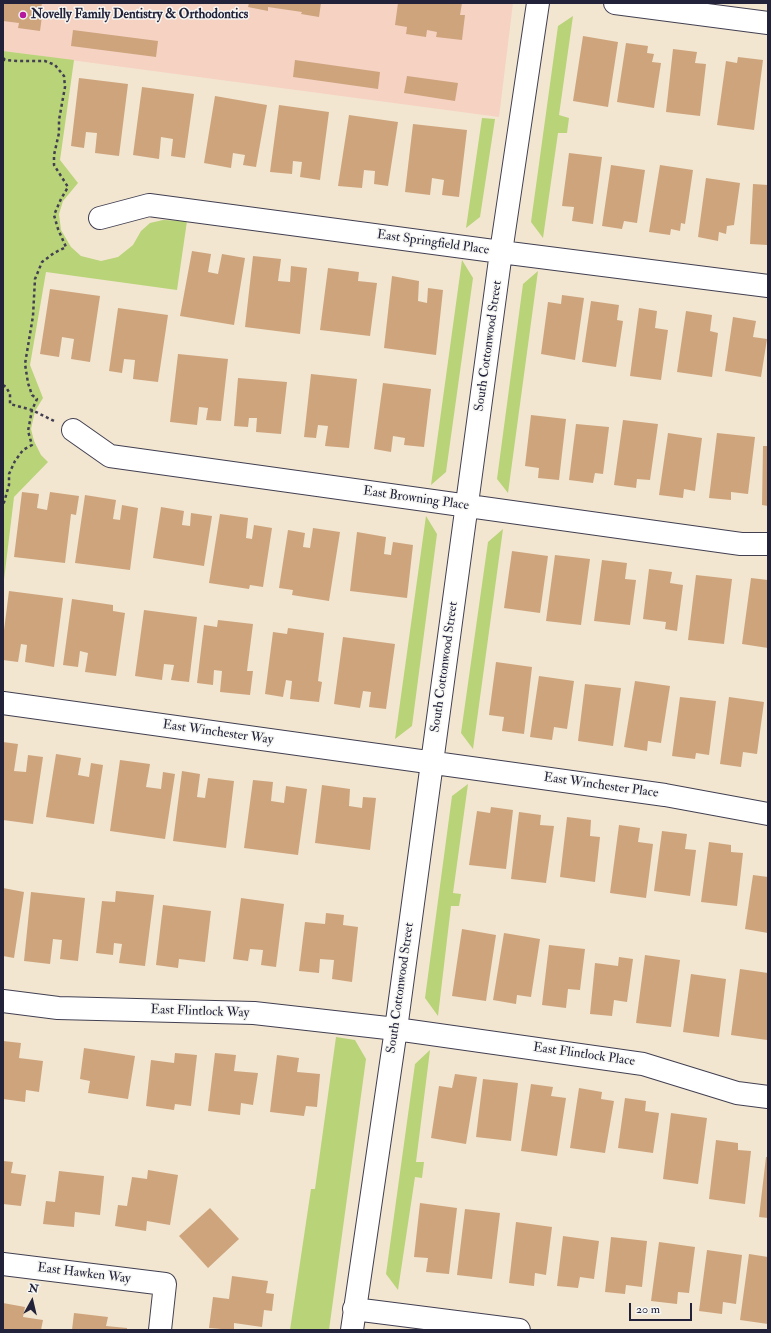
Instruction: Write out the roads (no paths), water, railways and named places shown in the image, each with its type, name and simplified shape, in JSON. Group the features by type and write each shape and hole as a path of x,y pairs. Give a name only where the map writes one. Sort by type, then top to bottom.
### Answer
{"street":[{"name":"South Cottonwood Street","path":"353,1319 396,1028 502,252 538,3"},
{"path":"615,3 768,23"},
{"name":"East Springfield Place","path":"100,218 149,205 768,286"},
{"name":"East Browning Place","path":"73,430 110,456 741,544 768,544"},
{"name":"East Winchester Way","path":"3,703 432,763"},
{"name":"East Winchester Place","path":"432,763 665,795 768,814"},
{"name":"East Flintlock Way","path":"3,1001 58,1008 254,1013 396,1028"},
{"name":"East Flintlock Place","path":"396,1028 643,1064 737,1093 768,1097"},
{"name":"East Hawken Way","path":"3,1264 166,1284 160,1330"},
{"path":"353,1319 519,1330"}],"place":[{"name":"Novelly Family Dentistry & Orthodontics","path":"23,15"}]}
